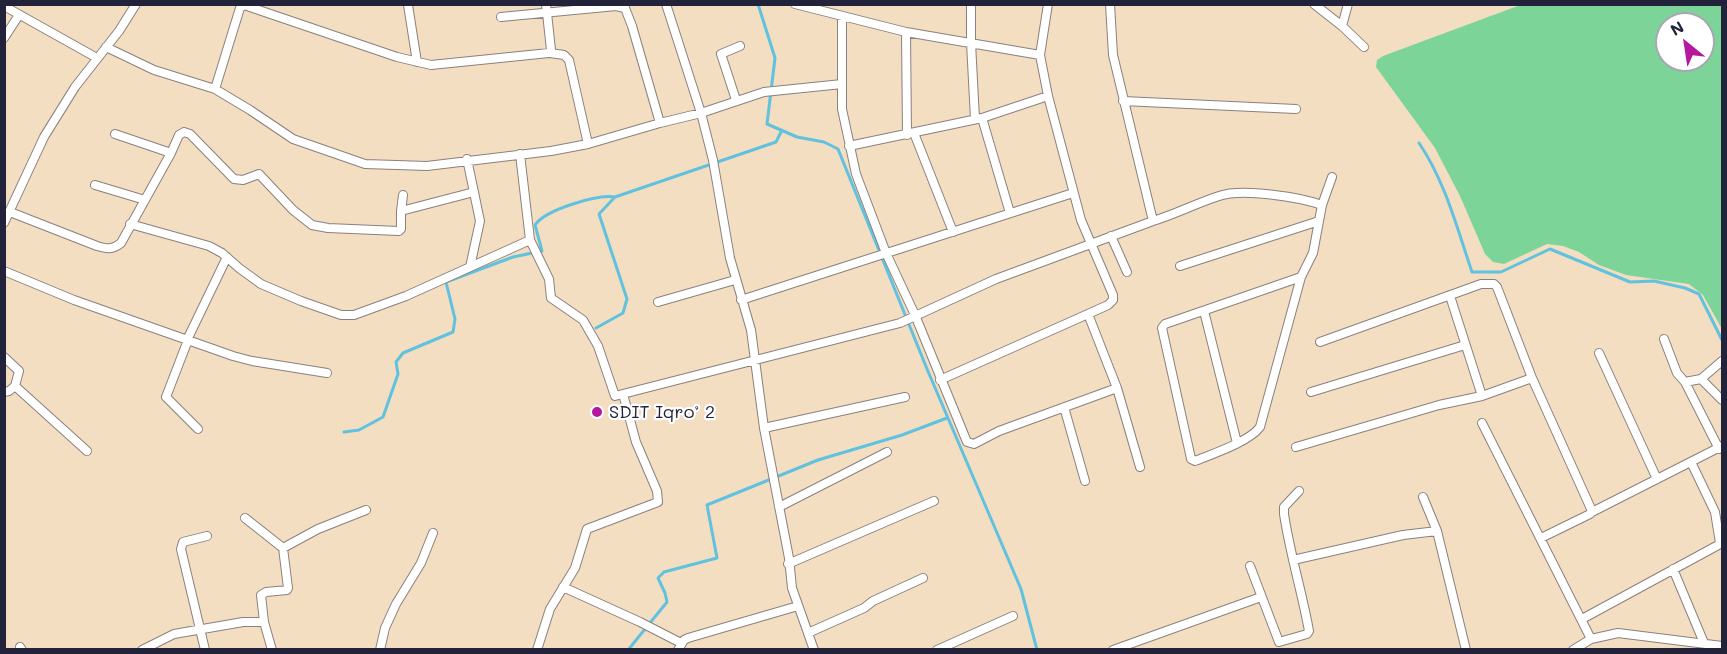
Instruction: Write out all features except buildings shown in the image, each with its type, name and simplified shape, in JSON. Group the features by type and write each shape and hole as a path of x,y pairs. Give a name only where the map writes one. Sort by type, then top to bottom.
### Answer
{"street":[{"path":"4,223 44,137 75,87 127,20 136,4"},
{"path":"666,4 713,160 735,280 751,330 764,428 789,558 792,588 814,650"},
{"path":"795,4 906,32 1040,55"},
{"path":"971,4 970,43 979,119 1010,213"},
{"path":"940,380 1108,305 1113,300 1113,295 1090,245 1073,193 1048,96 1040,55 1048,4"},
{"path":"1110,4 1113,55 1153,221"},
{"path":"1314,4 1364,47"},
{"path":"1342,26 1347,4"},
{"path":"214,89 240,8 244,5 431,65 550,53 566,56 569,60 588,144"},
{"path":"408,5 417,62"},
{"path":"4,6 97,58"},
{"path":"501,17 546,8 616,6 625,8 660,123"},
{"path":"546,8 550,53"},
{"path":"4,38 19,15"},
{"path":"842,17 842,110 856,174 885,253 967,442 971,444 1117,388"},
{"path":"906,32 911,134 953,232"},
{"path":"736,100 721,54 740,46"},
{"path":"106,47 154,70 214,89 293,139 358,162 427,166 467,159 551,151 588,144 660,123 701,114 764,92 842,84"},
{"path":"849,146 979,119 1048,96"},
{"path":"1123,101 1296,109"},
{"path":"10,212 105,249 113,248 121,243 179,135 187,132 234,179 243,180 258,174 303,219 318,227 399,231 401,229 402,195"},
{"path":"115,134 171,153"},
{"path":"520,154 531,242 549,279 551,298 583,320 598,346 615,396 900,323 996,279 1174,215 1221,195 1239,192 1307,200 1322,205"},
{"path":"467,159 480,227 470,267"},
{"path":"1300,277 1165,324 1162,328 1191,459 1195,461 1237,443 1260,427 1300,277 1313,253 1322,205 1332,177"},
{"path":"95,186 145,200"},
{"path":"401,211 474,192"},
{"path":"741,300 1073,193"},
{"path":"1180,266 1319,221"},
{"path":"130,224 204,244 226,257 261,284 341,315 354,315 378,307 531,242"},
{"path":"1111,236 1127,272"},
{"path":"198,429 166,397 188,340 226,257"},
{"path":"4,271 74,300 252,361 327,373"},
{"path":"658,302 735,280"},
{"path":"1320,342 1481,284 1494,284 1532,378 1592,512"},
{"path":"1450,296 1482,396"},
{"path":"1204,311 1237,443"},
{"path":"1088,314 1117,388 1140,467"},
{"path":"1541,538 1721,447 1685,382 1677,373 1664,339"},
{"path":"1311,392 1465,345"},
{"path":"1599,353 1657,479"},
{"path":"4,357 19,371 15,386 9,392 4,392"},
{"path":"1685,382 1701,379 1722,361"},
{"path":"1296,447 1439,405 1482,396 1532,378"},
{"path":"1701,379 1722,400"},
{"path":"15,386 87,451"},
{"path":"537,650 550,609 575,568 587,529 658,502 657,491 636,442 623,394"},
{"path":"764,428 905,397"},
{"path":"1064,407 1085,481"},
{"path":"1482,423 1591,639"},
{"path":"779,507 887,452"},
{"path":"1582,619 1721,543 1715,512 1691,462"},
{"path":"1250,566 1279,642 1287,646 1307,634 1309,632 1285,524 1284,507 1299,491"},
{"path":"1423,497 1437,531 1466,650"},
{"path":"788,564 825,550 934,501"},
{"path":"283,548 318,529 366,510"},
{"path":"245,518 283,548 288,588 261,595 264,622 272,650"},
{"path":"1293,560 1404,535 1437,531"},
{"path":"380,650 385,628 396,604 421,563 433,533"},
{"path":"205,650 181,547 184,542 207,536"},
{"path":"1673,569 1704,643"},
{"path":"808,633 864,609 873,601 923,578"},
{"path":"563,587 640,622 679,646 700,634 798,606"},
{"path":"1113,650 1261,597"},
{"path":"938,650 1013,616"},
{"path":"142,650 174,634 200,628 243,622 264,622"},
{"path":"1573,650 1591,639 1618,633 1722,646"},
{"path":"1675,639 1677,650"}],"green space":[{"path":"1523,4 1722,5 1722,329 1703,295 1689,284 1626,275 1599,265 1579,252 1563,246 1547,244 1504,264 1493,262 1485,254 1460,196 1435,148 1376,67 1377,60"}],"waterway":[{"path":"758,4 775,58 767,124 797,137 824,142 838,149 927,369 1021,589 1037,650"},
{"path":"344,432 359,430 383,417 398,374 396,362 403,353 453,332 455,319 446,282 513,257 542,251 535,225 541,219 560,209 596,198 615,197 776,142 782,130"},
{"path":"1419,143 1443,189 1472,272 1501,272 1550,249 1630,282 1654,281 1685,288 1699,294 1722,340"},
{"path":"596,328 623,313 627,299 599,214 615,197"},
{"path":"628,650 667,602 658,578 664,572 717,558 707,505 818,460 902,435 947,418"}],"place":[{"name":"SDIT Iqro’ 2","path":"597,412"}]}
